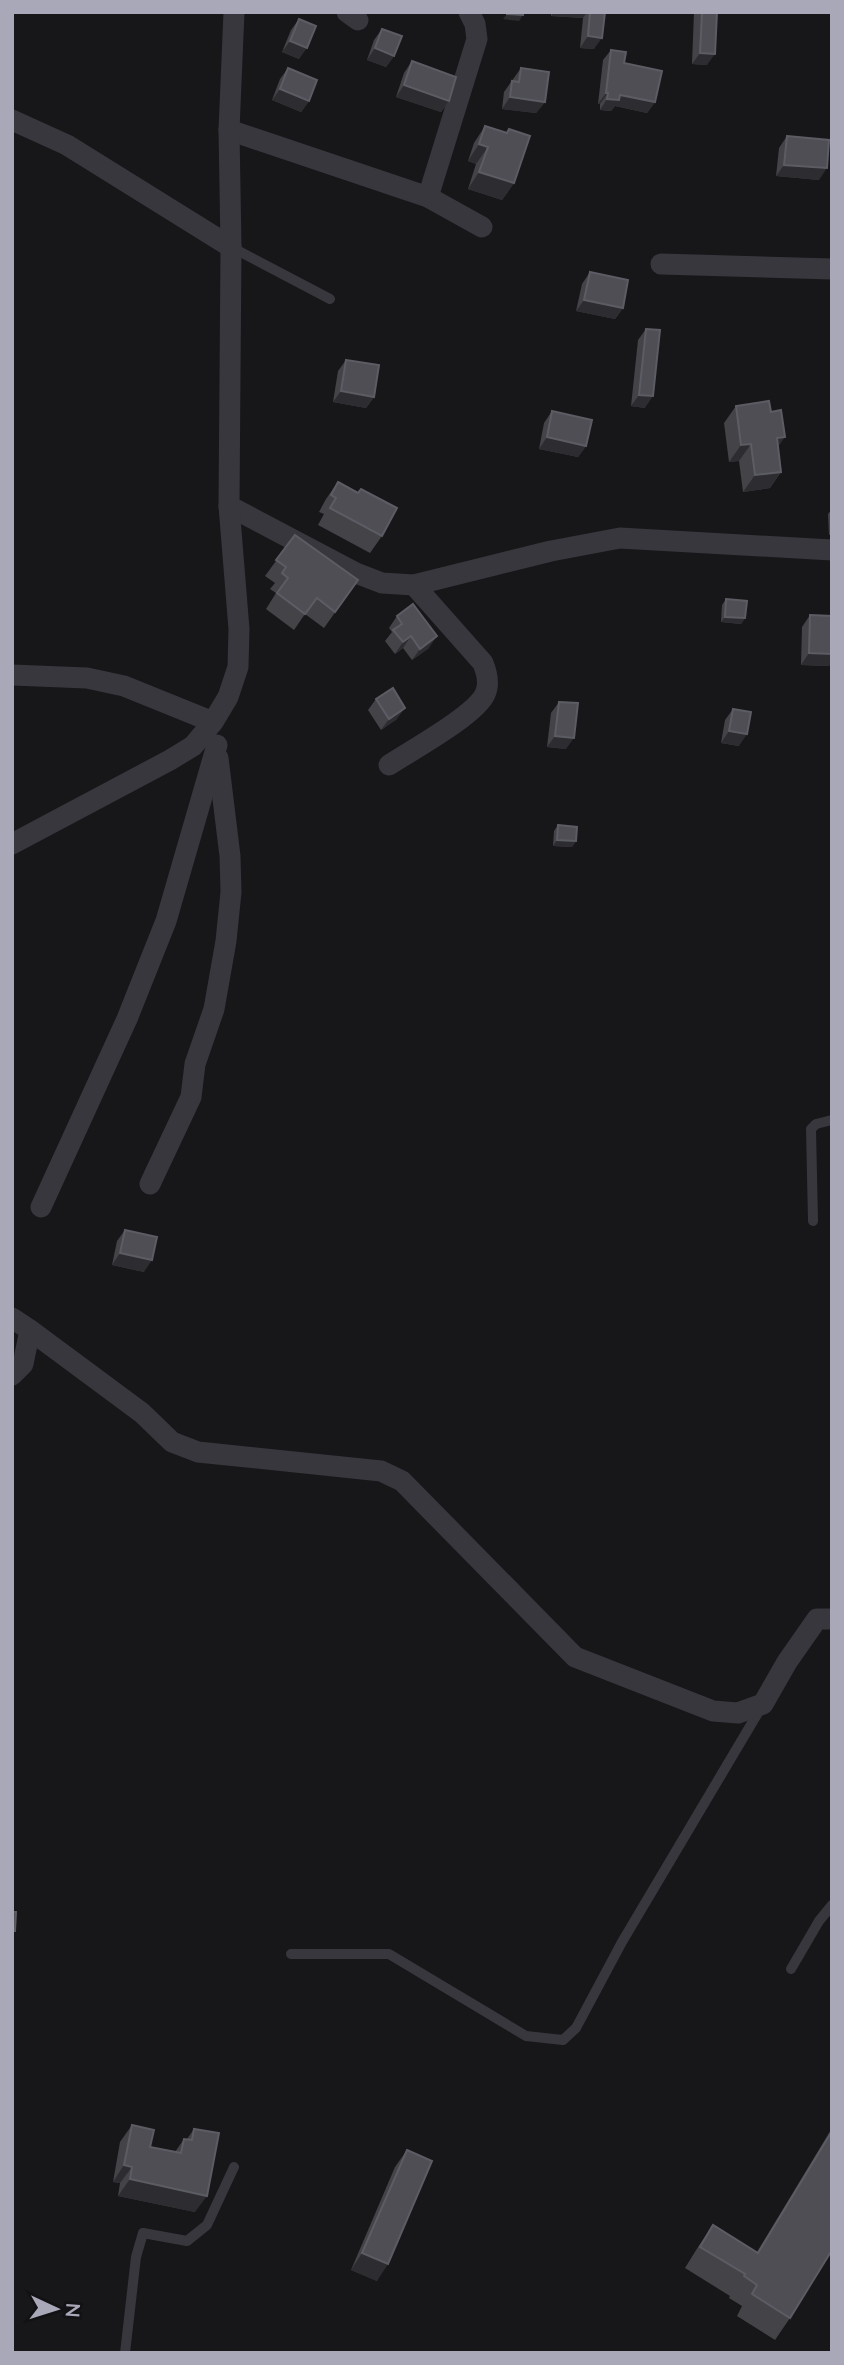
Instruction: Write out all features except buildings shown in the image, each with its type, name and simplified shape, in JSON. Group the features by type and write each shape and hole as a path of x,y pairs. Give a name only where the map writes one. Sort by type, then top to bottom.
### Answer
{"street":[{"path":"12,844 170,761 193,746 213,722 228,697 238,667 239,629 229,506 229,130 233,12"},
{"path":"428,197 477,39 475,24 469,12"},
{"path":"12,120 67,145 231,247"},
{"path":"229,130 428,197 482,227"},
{"path":"661,264 832,269"},
{"path":"229,506 356,573 382,583 414,585 551,551 620,538 832,550"},
{"path":"389,765 470,712 485,695 488,677 483,663 414,585"},
{"path":"12,675 87,678 124,686 213,722"},
{"path":"150,1184 191,1097 195,1064 214,1009 226,941 231,892 230,856 213,722"},
{"path":"41,1207 127,1019 166,921 217,745"},
{"path":"12,1318 142,1413 172,1442 198,1452 382,1471 402,1481 575,1657 713,1711 738,1713 763,1704 787,1662 817,1619 832,1619"},
{"path":"12,1375 23,1364 30,1330"}],"lane":[{"path":"231,247 330,299"},
{"path":"813,1221 811,1129 816,1124 832,1120"},
{"path":"291,1954 389,1954 526,2036 563,2040 576,2028 622,1942 763,1704"},
{"path":"791,1969 819,1921 832,1905"},
{"path":"125,2353 136,2257 143,2233 187,2241 207,2225 234,2167"}]}
